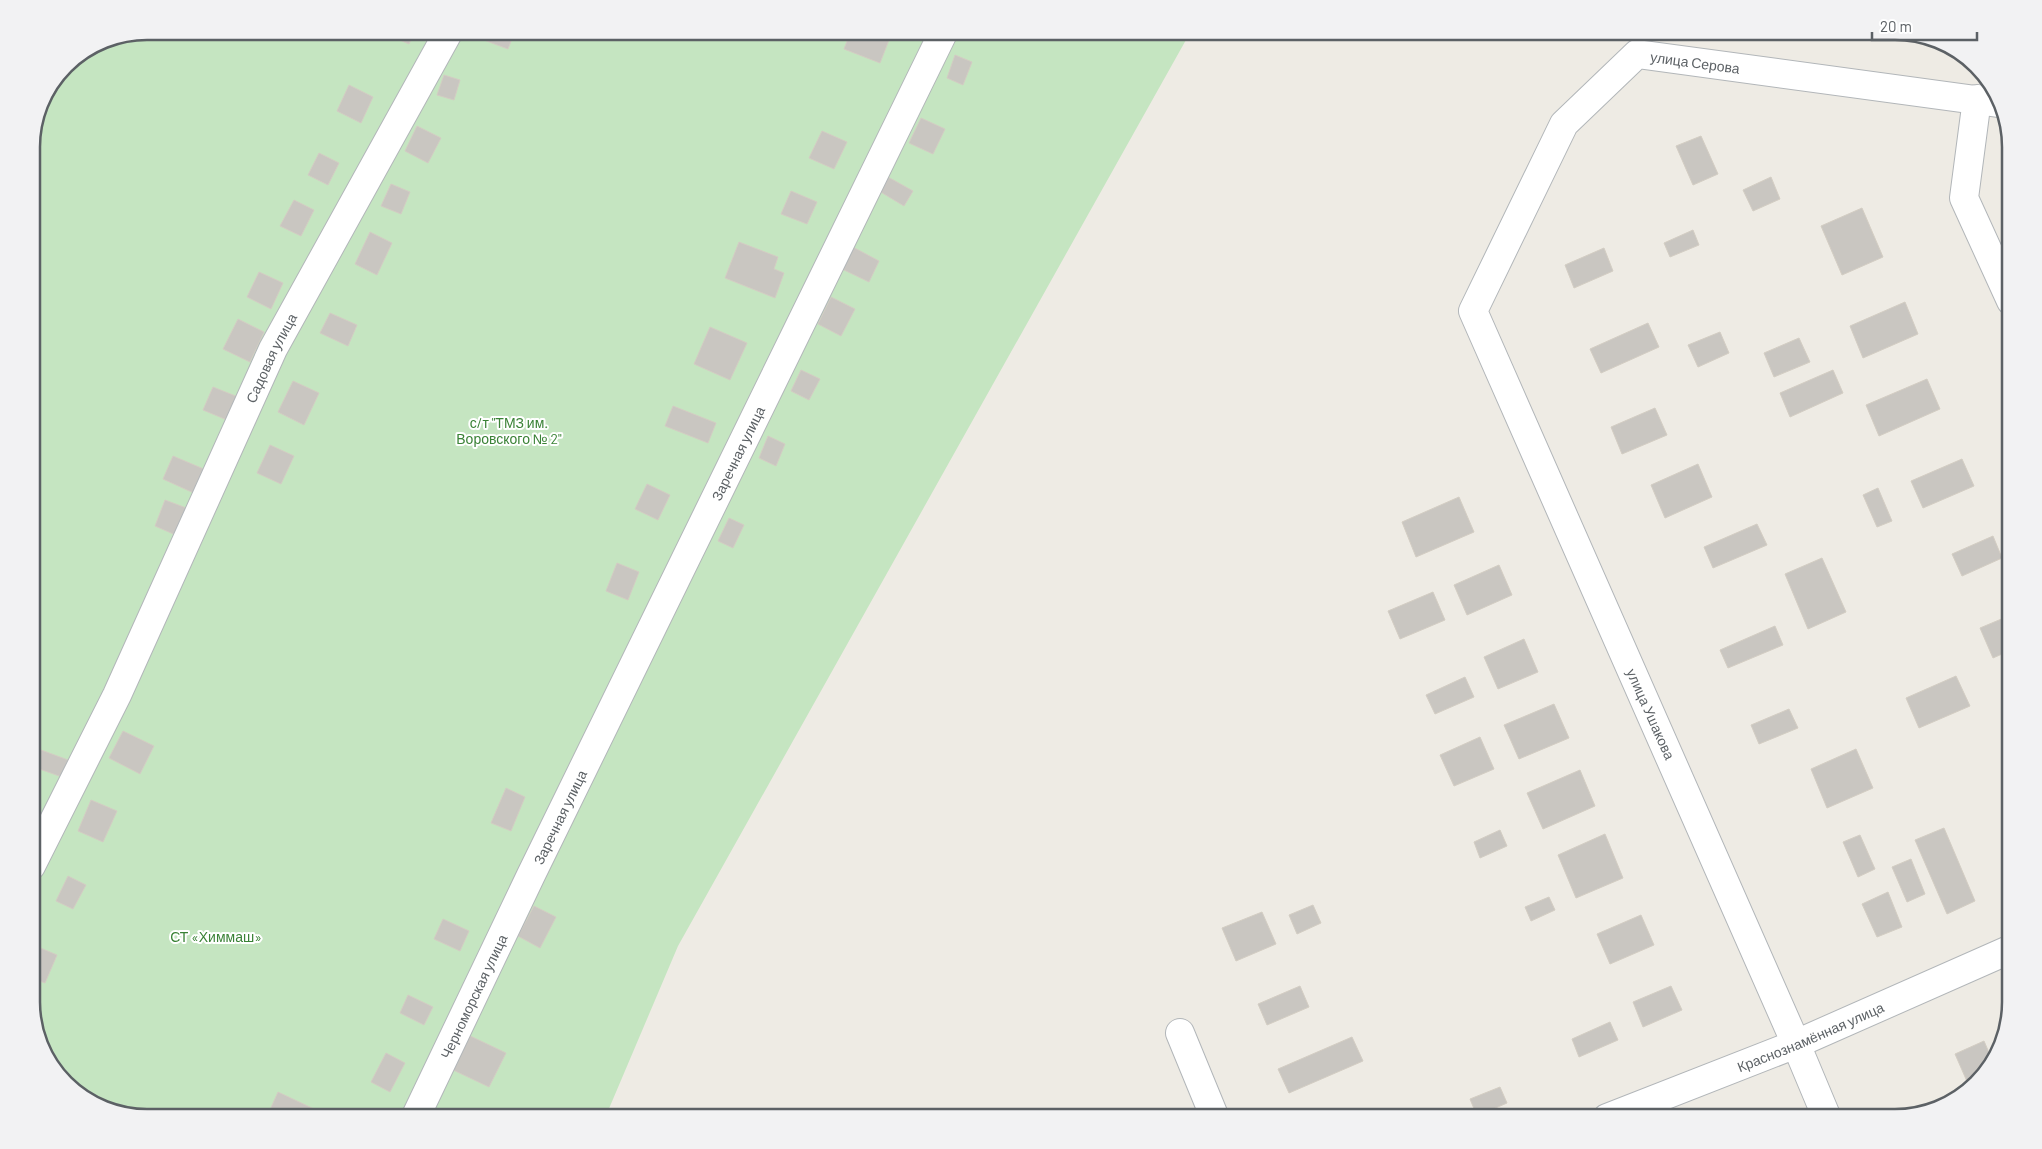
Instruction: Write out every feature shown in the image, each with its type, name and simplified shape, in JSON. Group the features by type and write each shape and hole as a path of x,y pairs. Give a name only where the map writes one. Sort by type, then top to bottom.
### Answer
{"street":[{"name":"Садовая улица","path":"40,850 117,695 273,349 444,40"},
{"name":"Заречная улица","path":"531,875 940,40"},
{"name":"улица Серова","path":"1473,310 1564,124 1637,54 1988,101"},
{"path":"1988,101 1964,198 2002,283"},
{"name":"улица Ушакова","path":"1473,310 1823,1109"},
{"name":"Черноморская улица","path":"419,1109 531,875"},
{"name":"Краснознамённая улица","path":"1630,1109 1796,1044 2002,953"},
{"path":"1180,1033 1210,1109"}],"green space":[{"name":"с/т \"ТМЗ им. Воровского № 2\"","path":"147,40 1186,40 678,946 609,1109 133,1108 106,1101 93,1095 76,1082 58,1061 46,1036 40,1009 40,140 42,126 51,100 71,71 82,62 106,48 126,42"}],"building":[{"path":"400,40 411,40 409,44"},
{"path":"484,40 512,40 508,49"},
{"path":"848,40 889,40 880,63 844,49"},
{"path":"955,55 972,62 963,85 947,78"},
{"path":"444,75 460,80 454,100 437,95"},
{"path":"349,85 373,97 361,123 337,111"},
{"path":"921,118 945,129 933,154 909,143"},
{"path":"417,126 441,138 428,163 405,151"},
{"path":"822,131 847,142 834,169 809,158"},
{"path":"1701,136 1718,174 1693,185 1676,146"},
{"path":"319,153 339,163 328,185 308,175"},
{"path":"888,177 913,191 904,206 879,191"},
{"path":"1771,177 1780,199 1753,211 1743,190"},
{"path":"391,184 410,192 401,214 381,206"},
{"path":"791,191 817,202 807,224 781,214"},
{"path":"294,200 314,210 301,236 280,226"},
{"path":"1862,208 1883,257 1842,275 1821,226"},
{"path":"1693,230 1699,245 1670,257 1664,243"},
{"path":"370,232 392,243 377,275 355,264"},
{"path":"739,242 778,257 774,269 784,273 775,298 725,278"},
{"path":"851,246 879,261 869,282 840,268"},
{"path":"1604,248 1613,271 1574,288 1565,265"},
{"path":"259,272 283,283 271,309 247,297"},
{"path":"831,297 855,309 841,336 818,324"},
{"path":"1905,302 1918,334 1863,358 1850,326"},
{"path":"330,313 357,325 348,346 320,333"},
{"path":"238,319 264,332 250,362 223,349"},
{"path":"1648,323 1659,347 1601,373 1590,349"},
{"path":"710,327 747,343 730,380 694,364"},
{"path":"1720,332 1729,353 1698,367 1688,345"},
{"path":"1799,338 1810,362 1774,377 1764,353"},
{"path":"801,370 820,379 809,400 791,391"},
{"path":"1833,370 1843,393 1790,417 1780,393"},
{"path":"1927,379 1940,409 1879,436 1866,405"},
{"path":"293,381 319,393 304,425 278,412"},
{"path":"213,387 238,397 227,420 203,410"},
{"path":"673,406 716,423 708,443 665,426"},
{"path":"1655,408 1667,435 1622,454 1611,427"},
{"path":"768,436 785,444 776,466 759,458"},
{"path":"270,445 294,456 281,484 257,473"},
{"path":"173,456 206,470 196,494 163,479"},
{"path":"1962,459 1974,486 1923,508 1911,481"},
{"path":"1698,464 1712,497 1665,518 1651,485"},
{"path":"647,484 670,495 658,520 635,509"},
{"path":"1878,488 1892,521 1877,527 1863,495"},
{"path":"1459,497 1474,532 1416,557 1402,522"},
{"path":"165,500 189,509 178,536 155,526"},
{"path":"729,518 744,525 733,548 718,541"},
{"path":"1757,524 1767,545 1713,568 1704,547"},
{"path":"1993,536 2002,558 1962,576 1952,554"},
{"path":"1822,558 1846,612 1808,629 1785,574"},
{"path":"617,563 639,572 628,600 606,591"},
{"path":"1499,565 1512,595 1467,615 1454,585"},
{"path":"1433,592 1445,620 1400,639 1388,611"},
{"path":"2002,619 2002,654 1993,658 1980,628"},
{"path":"1775,626 1783,645 1728,668 1720,650"},
{"path":"1524,639 1538,672 1498,689 1484,657"},
{"path":"1956,676 1970,706 1919,728 1906,698"},
{"path":"1465,677 1474,697 1435,714 1426,695"},
{"path":"1554,704 1569,738 1519,759 1504,725"},
{"path":"1789,709 1798,728 1759,744 1751,725"},
{"path":"123,731 154,746 140,774 109,758"},
{"path":"1480,737 1494,769 1454,786 1440,755"},
{"path":"1856,749 1873,788 1827,808 1811,769"},
{"path":"40,750 68,760 62,777 40,769"},
{"path":"1580,770 1595,806 1543,829 1527,793"},
{"path":"506,788 525,797 511,831 491,823"},
{"path":"91,800 117,811 103,842 78,831"},
{"path":"1944,828 1975,901 1947,914 1915,840"},
{"path":"1500,830 1507,846 1480,858 1474,842"},
{"path":"1605,834 1623,878 1576,898 1558,855"},
{"path":"1860,835 1875,869 1858,877 1843,842"},
{"path":"1911,859 1925,894 1907,902 1892,867"},
{"path":"68,876 86,885 73,909 56,901"},
{"path":"1888,892 1902,927 1877,937 1862,904"},
{"path":"1549,897 1555,910 1531,921 1525,907"},
{"path":"1313,905 1321,923 1297,934 1289,915"},
{"path":"534,906 556,917 540,948 518,936"},
{"path":"1262,912 1276,944 1236,961 1222,928"},
{"path":"1641,915 1654,945 1610,964 1597,934"},
{"path":"443,919 469,931 460,951 434,939"},
{"path":"40,948 57,955 45,983 40,981"},
{"path":"1300,986 1309,1007 1267,1025 1258,1004"},
{"path":"1671,986 1682,1010 1643,1027 1633,1002"},
{"path":"408,995 433,1007 424,1025 400,1013"},
{"path":"1610,1022 1618,1040 1579,1057 1572,1039"},
{"path":"466,1034 506,1053 489,1087 449,1068"},
{"path":"1352,1037 1363,1061 1289,1093 1278,1069"},
{"path":"1984,1041 1989,1053 1967,1081 1955,1054"},
{"path":"386,1053 405,1063 390,1092 371,1082"},
{"path":"1500,1087 1507,1103 1493,1109 1474,1109 1470,1099"},
{"path":"278,1092 314,1109 270,1109"}],"park label":[{"name":"СТ «Химмаш»","path":"216,936"}]}
